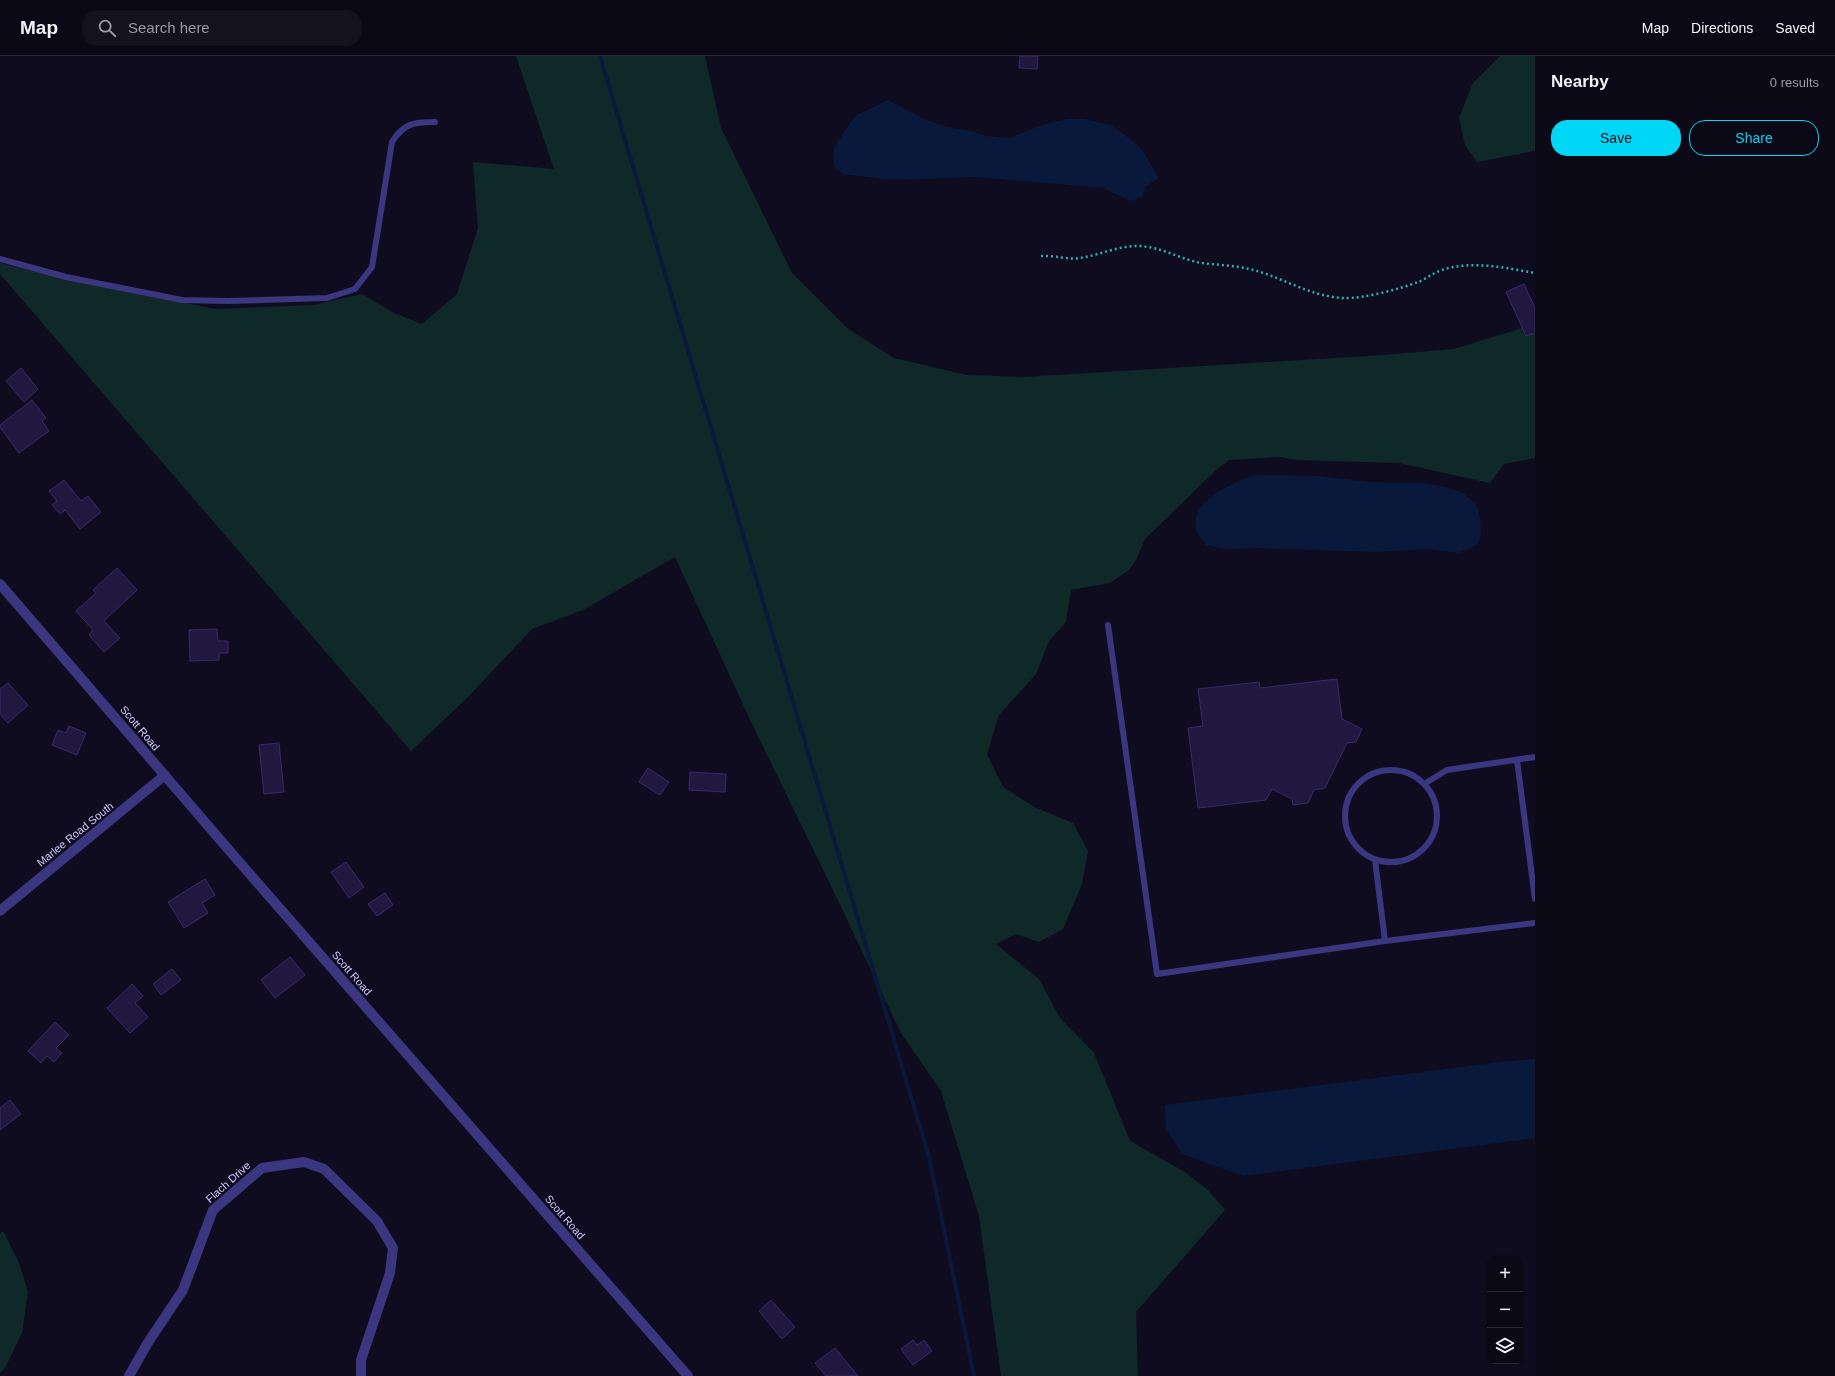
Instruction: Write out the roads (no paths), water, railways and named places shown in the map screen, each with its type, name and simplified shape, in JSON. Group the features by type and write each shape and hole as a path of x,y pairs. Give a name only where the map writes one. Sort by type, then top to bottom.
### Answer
{"street":[{"name":"Scott Road","path":"0,584 164,775 688,1376"},
{"name":"Marlee Road South","path":"0,911 164,775"},
{"name":"Flach Drive","path":"129,1376 147,1344 183,1290 212,1210 262,1168 304,1162 324,1169 378,1221 393,1248 390,1273 361,1360 361,1376"}],"lane":[{"path":"0,260 66,277 182,300 228,301 327,298 355,289 372,267 392,142 400,130 409,125 418,122 435,122"},
{"path":"1108,625 1157,974 1385,942 1535,923"},
{"path":"1424,784 1447,770 1535,757"},
{"path":"1517,760 1535,899"},
{"path":"1382,771 1397,771 1413,774 1424,784 1432,797 1437,812 1436,827 1430,841 1419,853 1406,860 1390,863 1375,860 1362,853 1352,842 1346,828 1344,813 1348,799 1356,786 1367,776 1382,771"},
{"path":"1375,860 1385,942"}],"water":[{"path":"888,100 923,119 947,127 971,131 987,136 1009,138 1045,124 1067,119 1085,119 1111,125 1133,141 1143,151 1159,178 1145,187 1143,196 1131,201 1103,188 976,177 893,180 842,174 835,167 833,161 834,147 855,116"},
{"path":"1254,475 1318,476 1370,482 1421,483 1446,487 1463,493 1476,504 1480,517 1481,535 1479,543 1458,553 1430,549 1376,552 1256,548 1225,549 1206,545 1197,532 1195,521 1198,512 1214,495 1235,483"},
{"path":"1535,1059 1535,1138 1243,1176 1182,1154 1166,1128 1165,1105 1501,1062"}],"waterway":[{"path":"600,56 929,1157 974,1376"}]}
